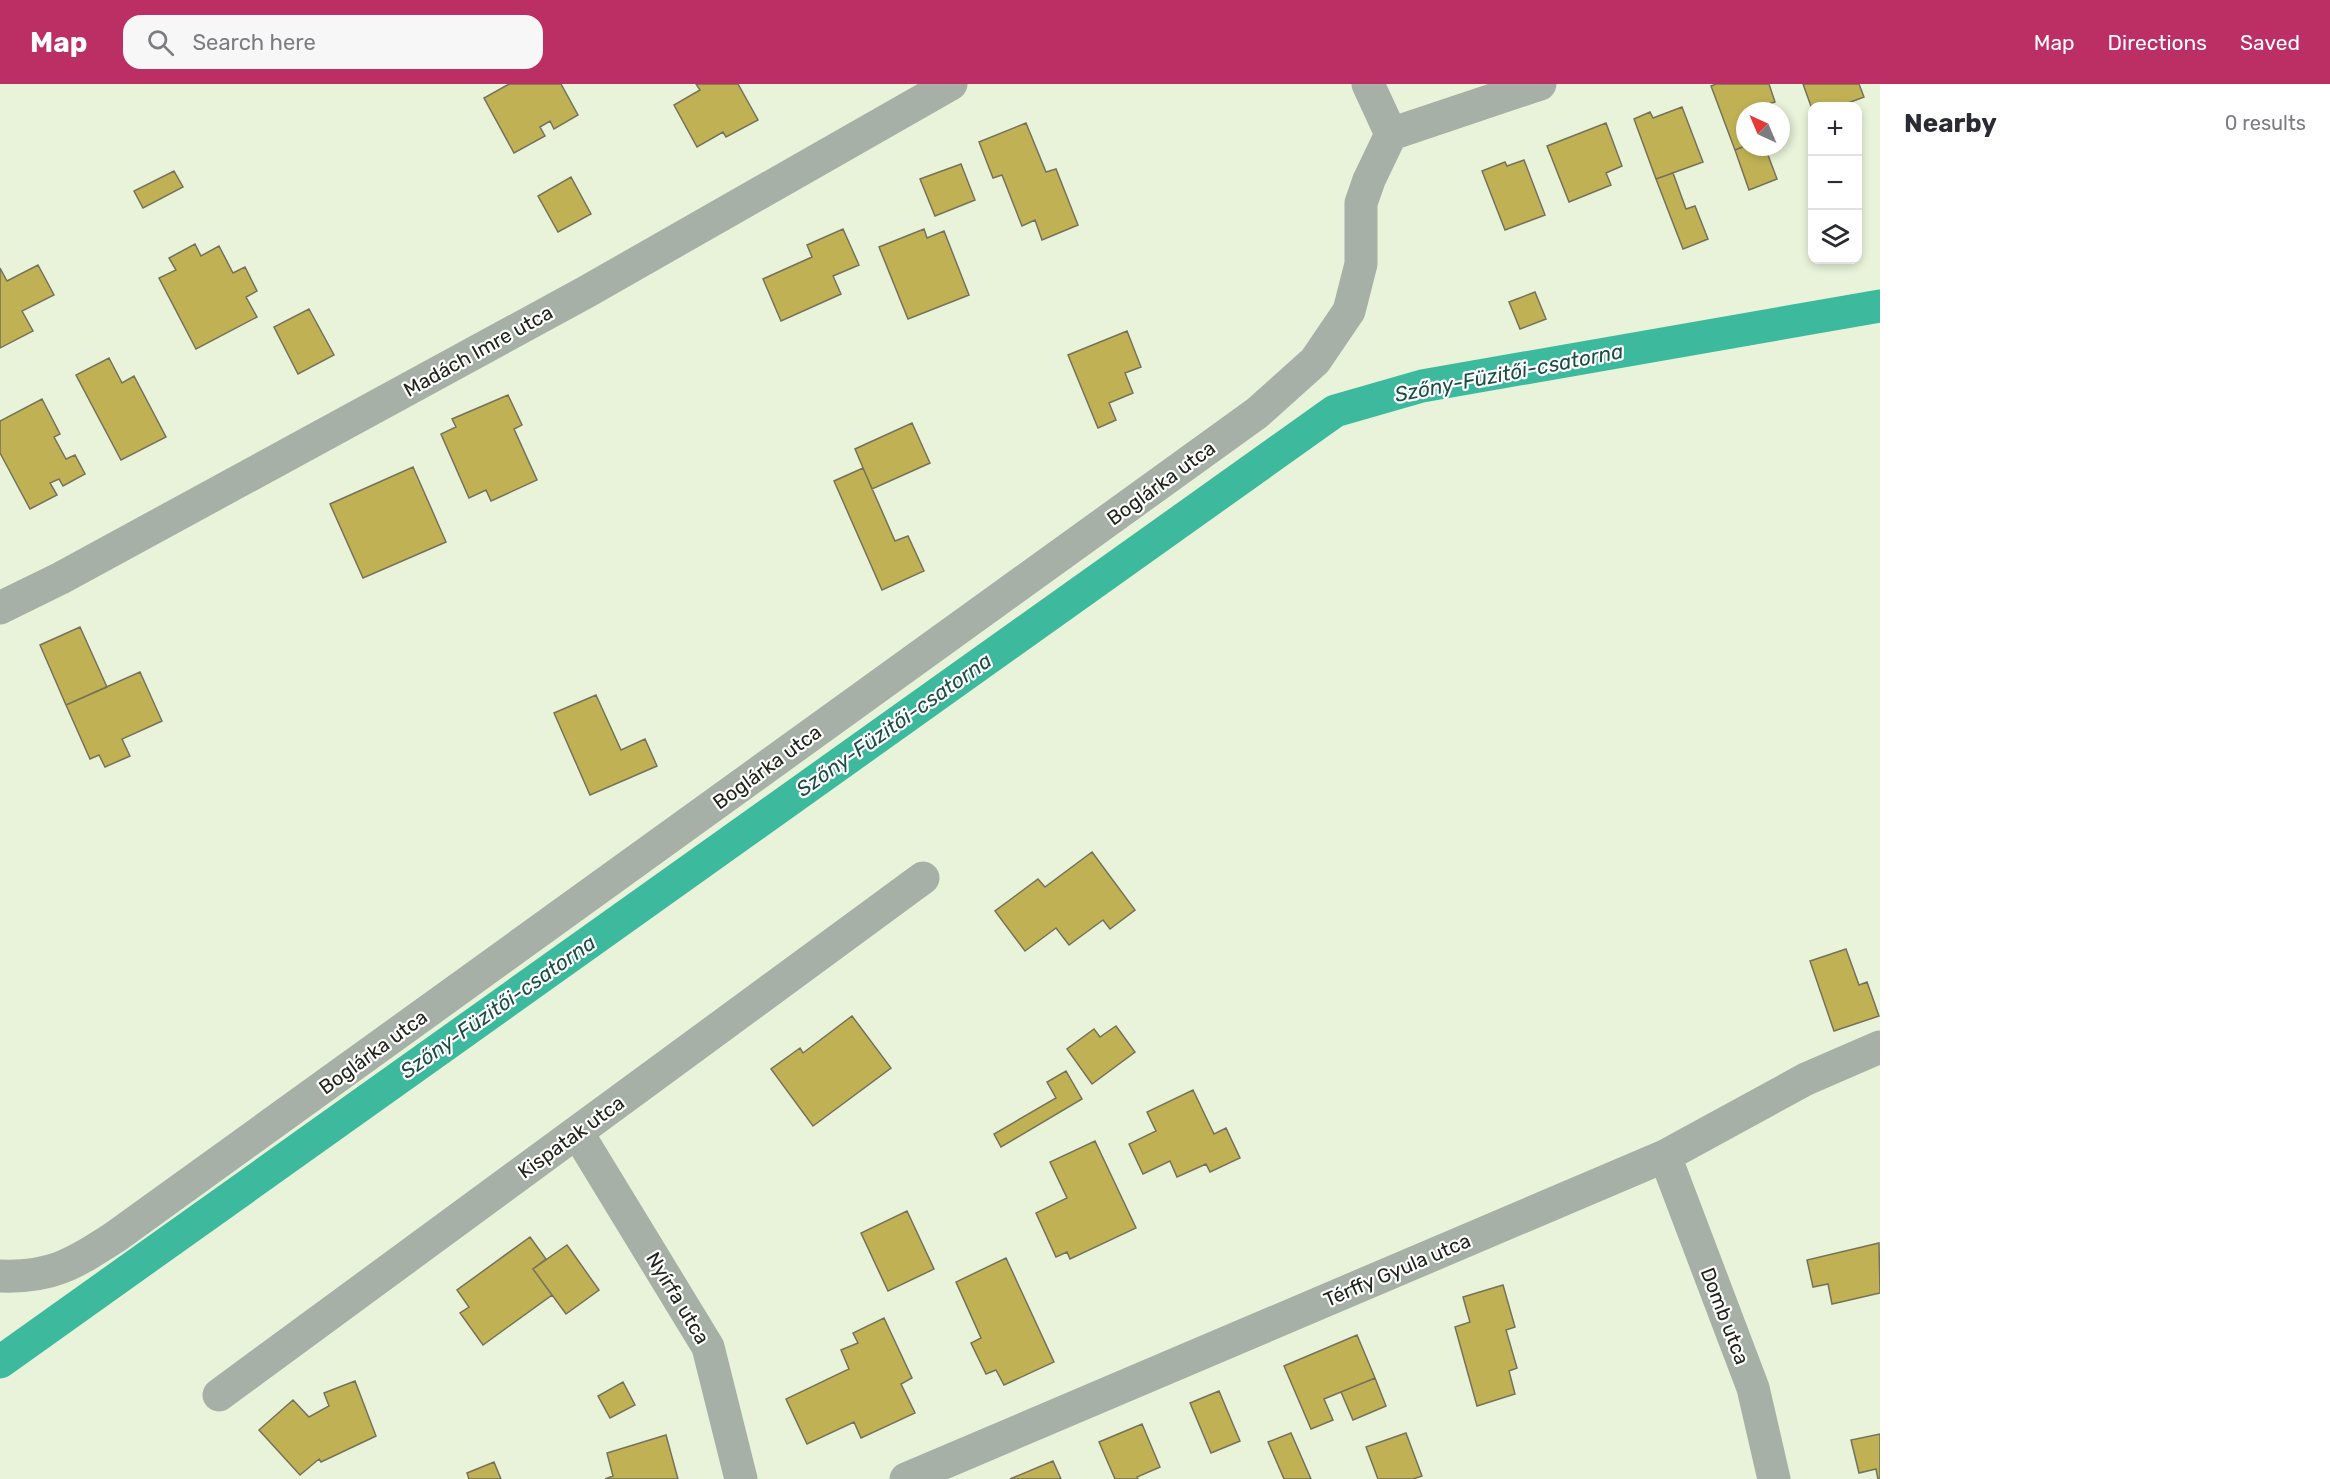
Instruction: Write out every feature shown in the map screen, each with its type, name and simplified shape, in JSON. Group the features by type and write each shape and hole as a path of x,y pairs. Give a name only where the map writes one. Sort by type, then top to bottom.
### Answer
{"street":[{"name":"Madách Imre utca","path":"0,608 72,572 586,292 951,84"},
{"path":"1368,84 1391,134 1540,84"},
{"name":"Boglárka utca","path":"0,1276 33,1275 69,1267 115,1238 1257,413 1315,361 1349,311 1361,264 1361,204 1369,180 1391,134"},
{"name":"Kispatak utca","path":"219,1395 923,878"},
{"name":"Térffy Gyula utca","path":"906,1479 1665,1156 1806,1079 1880,1047"},
{"name":"Nyírfa utca","path":"577,1132 708,1347 741,1479"},
{"name":"Domb utca","path":"1665,1156 1753,1388 1774,1479"}],"building":[{"path":"509,84 561,84 578,115 554,129 550,121 540,127 545,136 514,153 484,98"},
{"path":"696,84 738,84 758,120 726,137 723,132 697,147 674,105 700,90"},
{"path":"1716,84 1769,84 1775,102 1736,102 1735,150 1711,86"},
{"path":"1803,84 1859,84 1864,97 1851,102 1809,102"},
{"path":"1682,107 1703,162 1656,179 1634,119 1650,112 1653,118"},
{"path":"1026,123 1046,172 1056,169 1078,225 1042,240 1035,220 1022,226 1002,175 993,178 979,142"},
{"path":"1606,123 1622,166 1606,173 1611,185 1569,202 1547,146"},
{"path":"1737,156 1768,156 1777,179 1749,190"},
{"path":"1524,160 1545,215 1505,230 1482,171 1505,162 1507,166"},
{"path":"961,164 975,200 935,216 920,179"},
{"path":"174,171 183,187 143,208 134,191"},
{"path":"1673,173 1686,209 1695,206 1708,239 1683,249 1656,179"},
{"path":"571,177 591,214 558,232 538,196"},
{"path":"843,229 859,265 833,276 841,294 781,321 763,279 812,257 807,245"},
{"path":"924,229 927,238 944,231 969,295 908,319 879,247"},
{"path":"195,244 201,256 219,246 233,273 245,267 257,291 246,297 257,317 196,349 159,278 176,270 169,258"},
{"path":"38,265 54,295 22,311 33,331 0,348 0,268 7,281"},
{"path":"1535,292 1546,319 1520,329 1509,302"},
{"path":"309,309 334,355 298,374 274,327"},
{"path":"1127,331 1141,367 1125,373 1133,393 1109,403 1116,420 1098,428 1068,355"},
{"path":"109,358 122,383 134,376 166,437 121,460 76,375"},
{"path":"508,395 522,425 514,429 537,480 491,501 486,490 469,498 441,434 456,427 452,419"},
{"path":"42,399 60,434 54,437 66,459 75,455 85,474 63,486 59,479 50,483 57,495 30,509 0,453 0,421"},
{"path":"912,423 930,463 872,489 855,449"},
{"path":"413,467 446,542 363,578 330,504"},
{"path":"863,468 895,541 908,536 924,571 882,590 834,481"},
{"path":"80,627 107,687 66,705 40,645"},
{"path":"140,672 162,721 122,739 130,756 105,767 99,755 90,759 66,705"},
{"path":"596,695 621,750 645,739 657,766 590,795 554,713"},
{"path":"1092,852 1135,910 1110,929 1103,920 1069,945 1056,928 1025,951 995,911 1038,879 1045,887"},
{"path":"1846,949 1859,985 1867,982 1879,1016 1834,1031 1810,961"},
{"path":"852,1016 891,1068 813,1126 771,1069 800,1048 803,1053"},
{"path":"1116,1026 1135,1052 1092,1084 1067,1049 1094,1029 1100,1037"},
{"path":"1066,1071 1082,1099 1001,1147 994,1134 1056,1098 1047,1082"},
{"path":"1193,1090 1214,1134 1226,1128 1240,1158 1210,1172 1206,1164 1177,1177 1170,1161 1143,1174 1129,1144 1156,1131 1147,1112"},
{"path":"1095,1141 1136,1228 1070,1259 1067,1252 1056,1257 1036,1213 1067,1198 1050,1162"},
{"path":"907,1211 934,1269 888,1291 861,1233"},
{"path":"530,1237 546,1259 533,1269 552,1295 483,1345 460,1313 469,1307 457,1290"},
{"path":"1879,1243 1880,1293 1832,1304 1828,1284 1813,1287 1807,1260"},
{"path":"567,1245 599,1290 566,1314 533,1269"},
{"path":"1006,1258 1054,1362 1004,1385 996,1370 986,1374 971,1343 981,1338 956,1282"},
{"path":"1503,1285 1515,1327 1506,1330 1517,1368 1509,1371 1515,1394 1477,1406 1455,1327 1470,1322 1463,1297"},
{"path":"884,1318 912,1378 901,1384 915,1413 861,1438 854,1422 807,1444 786,1399 849,1369 841,1350 858,1343 853,1333"},
{"path":"1357,1335 1375,1378 1324,1399 1333,1420 1311,1429 1284,1366"},
{"path":"1375,1378 1386,1406 1353,1420 1341,1392"},
{"path":"355,1381 376,1436 321,1462 319,1459 300,1475 259,1430 293,1400 309,1417 329,1406 324,1393"},
{"path":"623,1382 635,1405 610,1418 598,1396"},
{"path":"1219,1391 1240,1441 1211,1453 1190,1403"},
{"path":"1142,1424 1160,1467 1137,1477 1138,1479 1115,1479 1099,1442"},
{"path":"1291,1433 1311,1479 1284,1479 1268,1442"},
{"path":"1406,1433 1422,1476 1413,1479 1378,1479 1366,1447"},
{"path":"1880,1434 1880,1479 1878,1479 1876,1469 1859,1473 1851,1440"},
{"path":"666,1435 678,1479 605,1479 613,1476 607,1453"},
{"path":"1053,1461 1061,1479 1010,1479"},
{"path":"494,1462 501,1479 469,1479 467,1473"}],"waterway":[{"name":"Szőny-Füzitői-csatorna","path":"0,1362 1335,411 1422,386 1880,306"}]}
